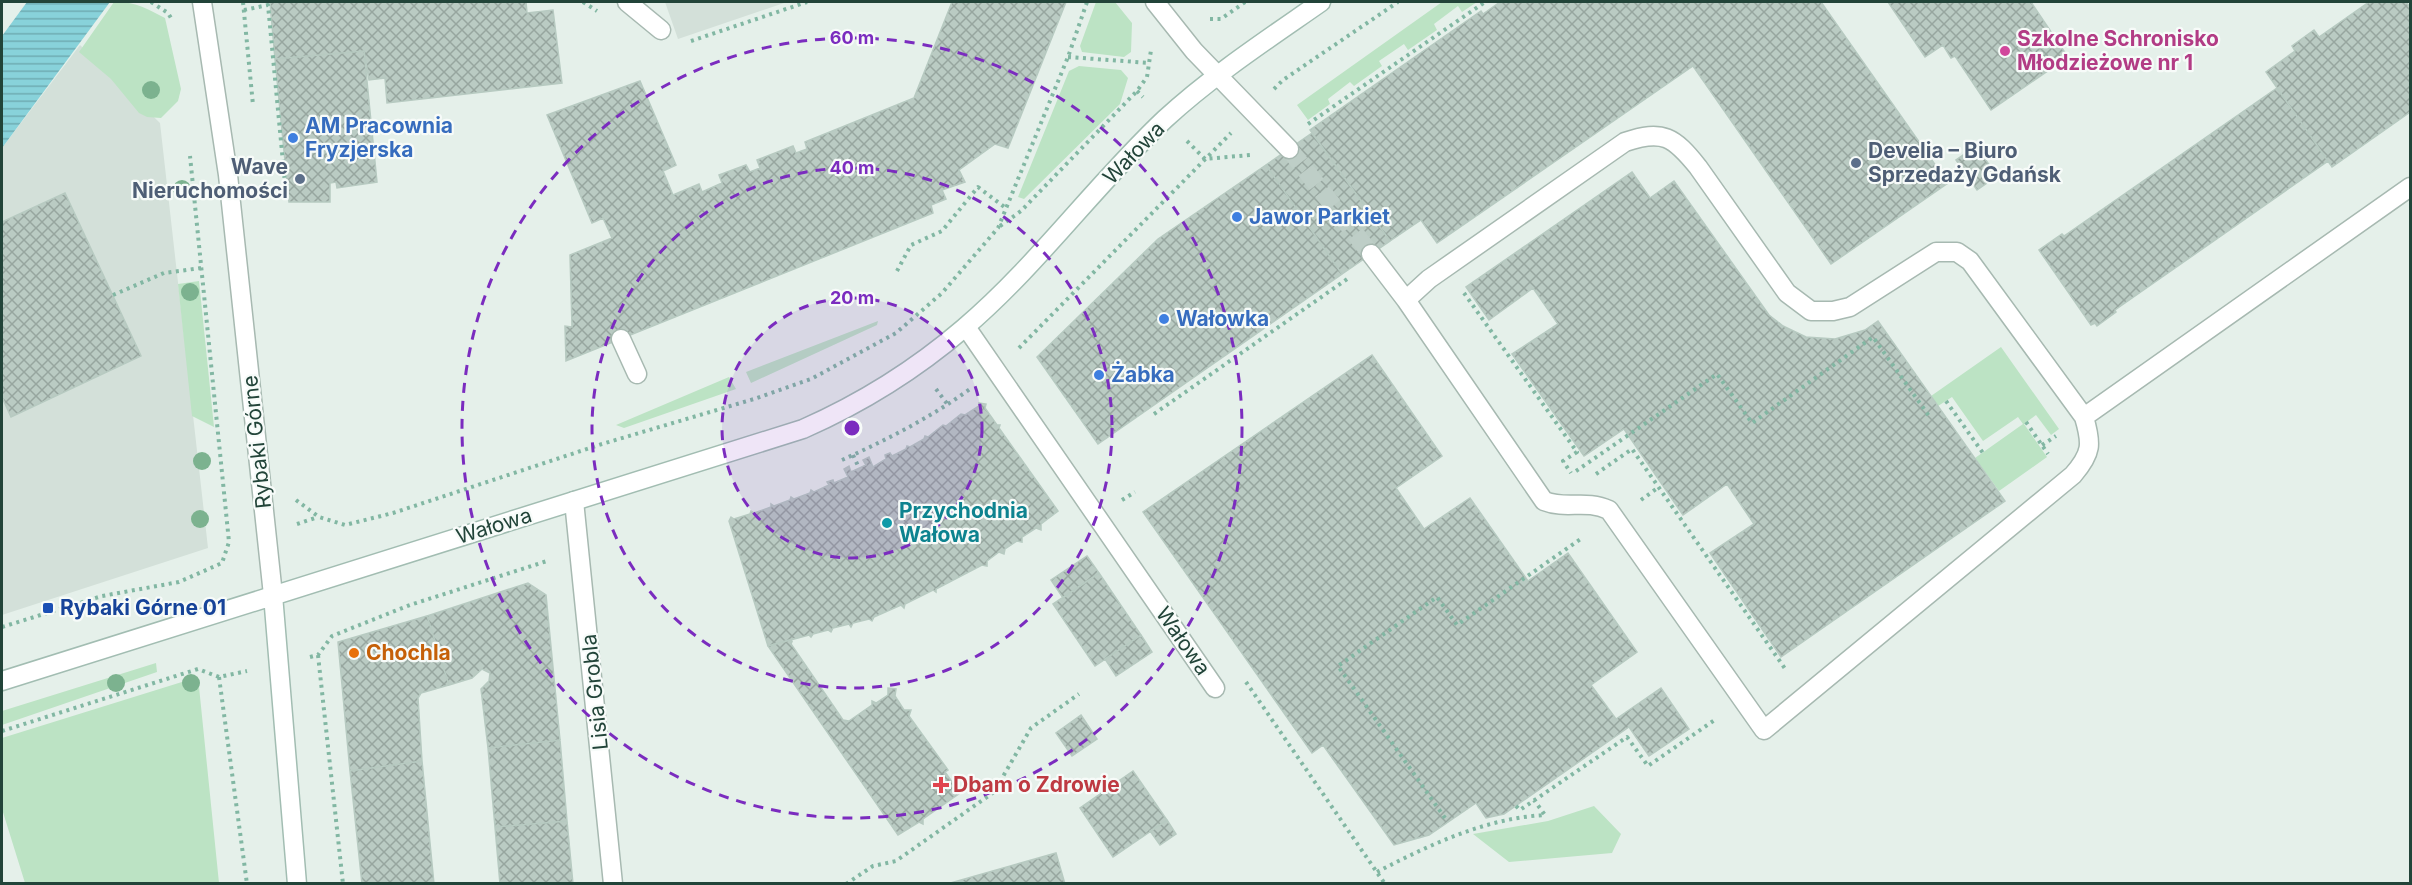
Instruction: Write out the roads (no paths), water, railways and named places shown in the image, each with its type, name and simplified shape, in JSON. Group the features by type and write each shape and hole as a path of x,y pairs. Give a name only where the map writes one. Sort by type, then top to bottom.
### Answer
{"street":[{"name":"Rybaki Górne","path":"202,2 228,175 273,595 297,884"},
{"path":"627,2 661,30"},
{"path":"1155,2 1194,51 1286,145"},
{"name":"Wałowa","path":"2,681 803,429 841,412 919,365 966,327 1165,119 1219,75 1321,2"},
{"path":"1373,256 1406,300 1544,501 1558,506 1594,503 1609,510 1764,730 2073,475 2085,461 2091,441 2084,417 1970,261 1957,252 1936,252 1850,308 1810,311 1787,293 1698,167 1684,149 1667,136 1645,135 1625,141 1445,267 1406,300"},
{"path":"2084,417 2410,187"},
{"name":"Wałowa","path":"966,327 1215,688"},
{"path":"621,339 637,374"},
{"name":"Lisia Grobla","path":"574,501 613,884"}],"water":[{"path":"27,2 110,2 2,148 2,36"}],"tunnel":[{"path":"1289,149 1371,254"}],"place":[{"name":"Szkolne Schronisko Młodzieżowe nr 1","path":"2005,51"},
{"name":"AM Pracownia Fryzjerska","path":"293,138"},
{"name":"Develia – Biuro Sprzedaży Gdańsk","path":"1856,163"},
{"name":"Wave Nieruchomości","path":"300,179"},
{"name":"Jawor Parkiet","path":"1237,217"},
{"name":"Wałowka","path":"1164,319"},
{"name":"Żabka","path":"1099,375"},
{"name":"Przychodnia Wałowa","path":"887,523"},
{"name":"Rybaki Górne 01","path":"48,608"},
{"name":"Chochla","path":"354,653"},
{"name":"Dbam o Zdrowie","path":"941,785"}]}
